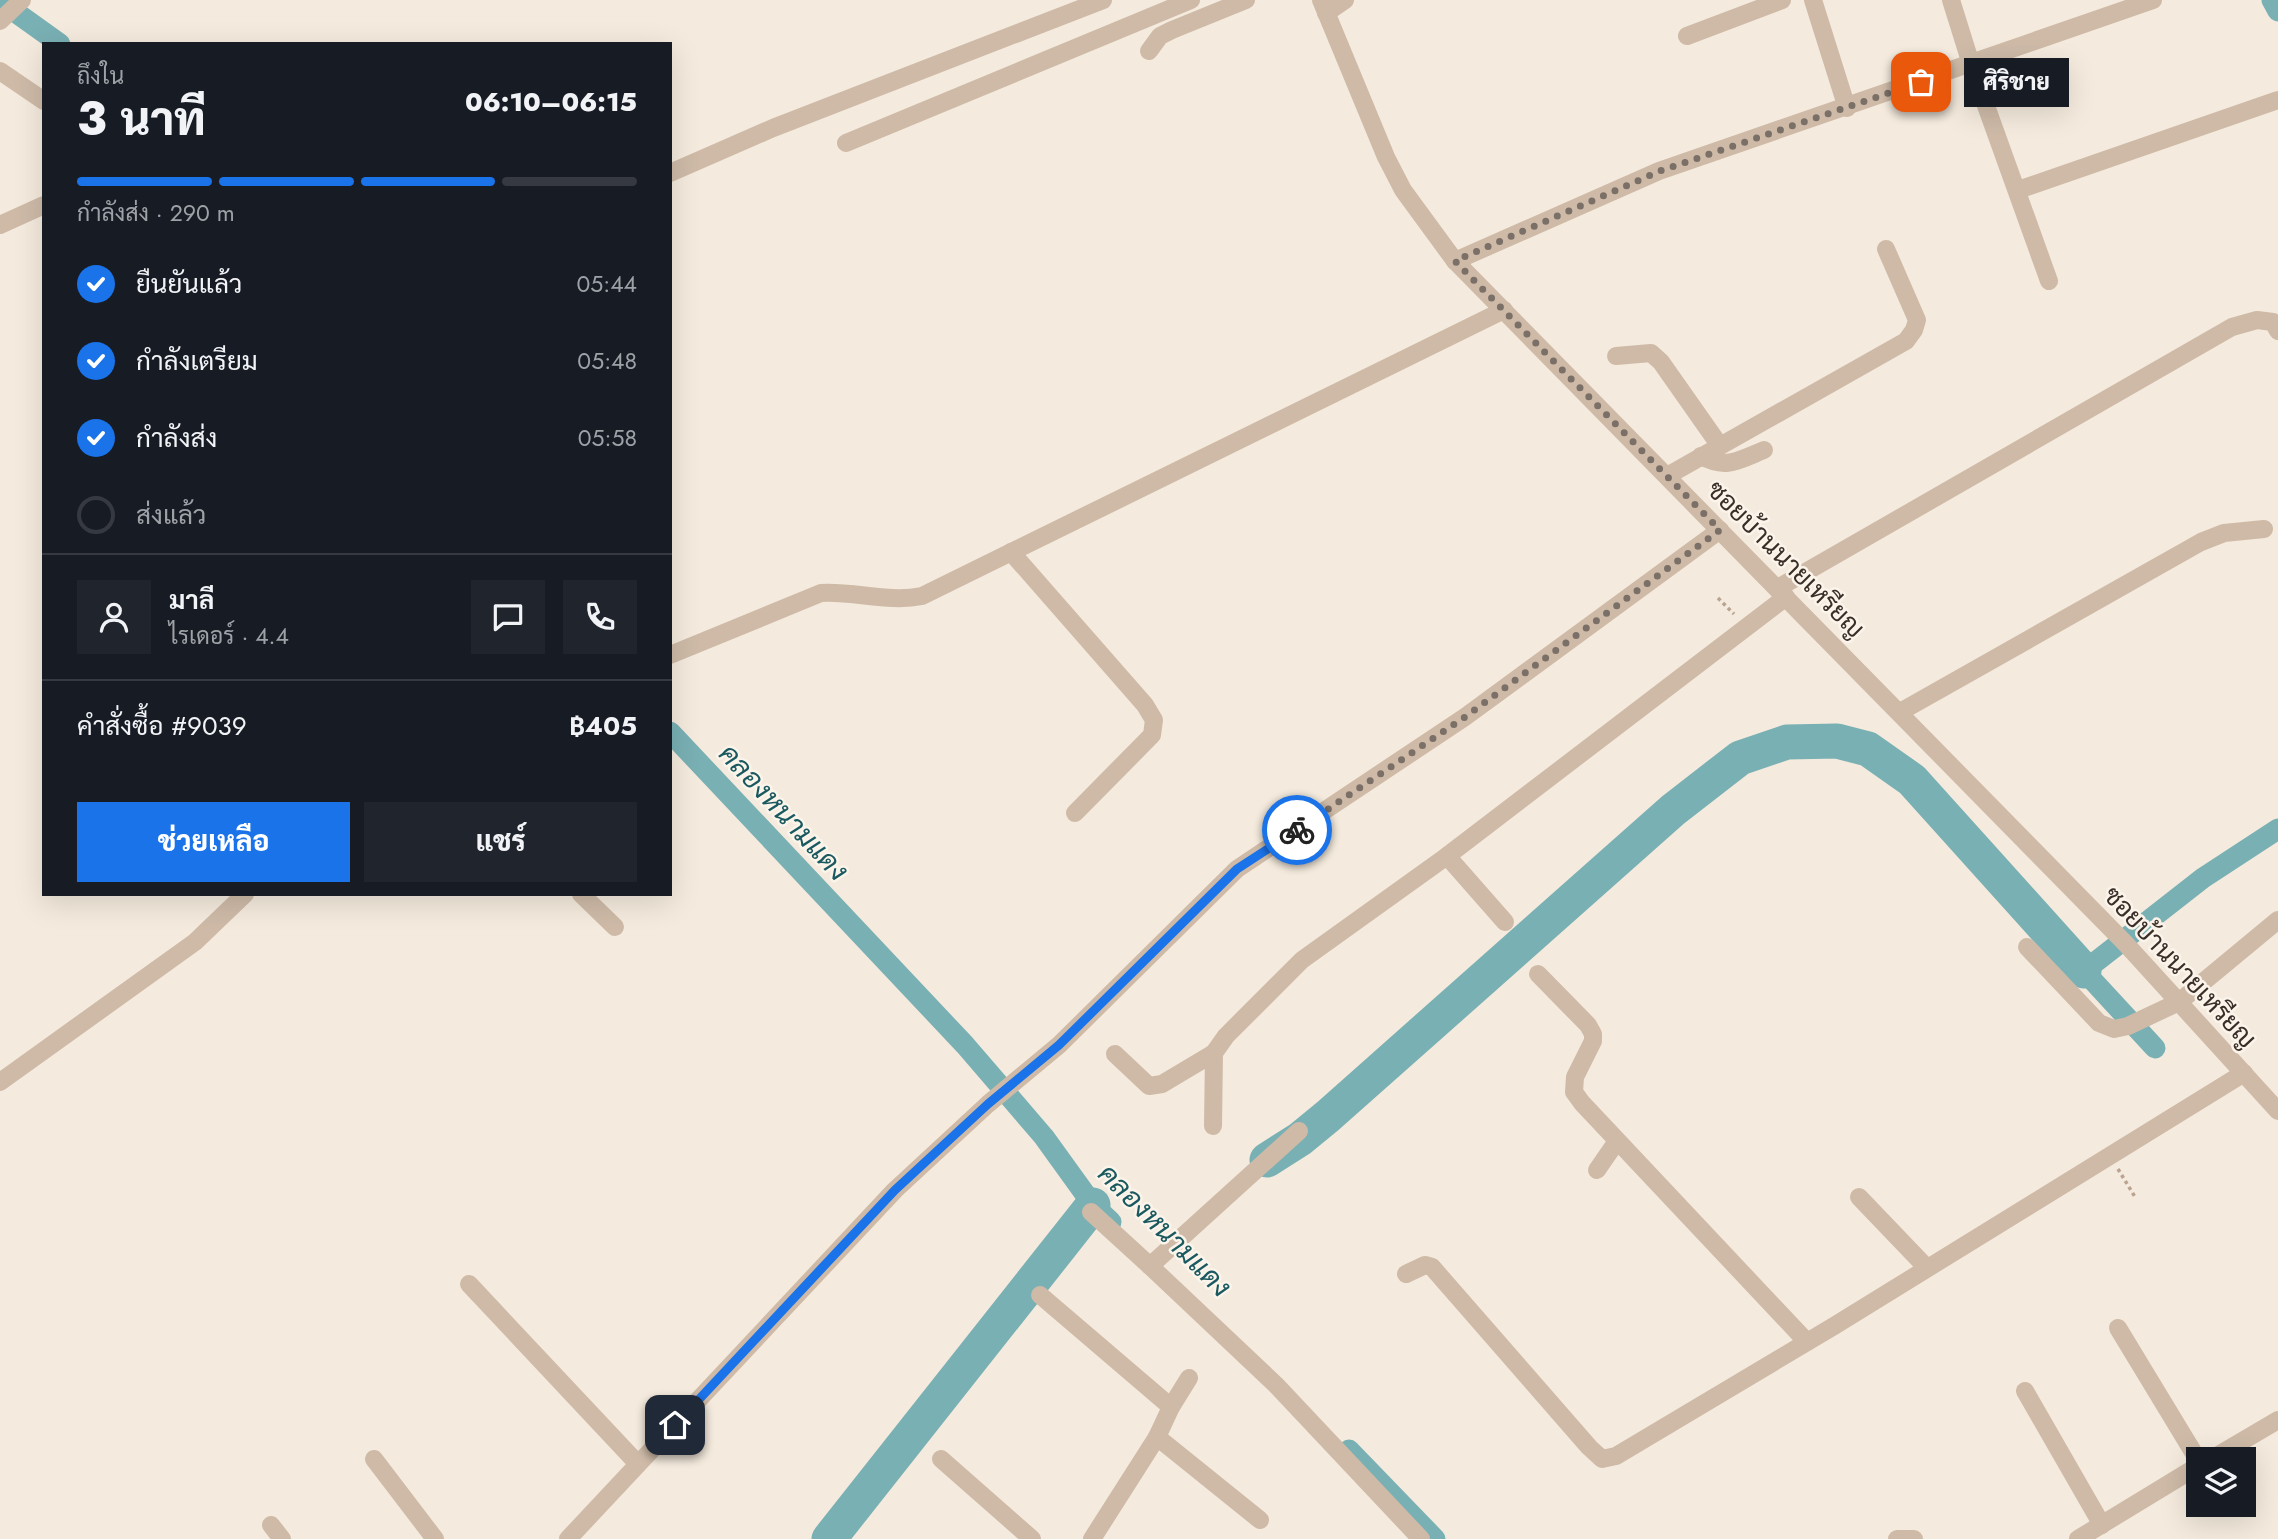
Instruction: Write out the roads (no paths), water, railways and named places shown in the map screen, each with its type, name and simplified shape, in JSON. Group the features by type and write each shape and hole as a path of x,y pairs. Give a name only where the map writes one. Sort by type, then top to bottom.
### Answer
{"street":[{"path":"672,172 773,128 1103,0"},
{"path":"846,143 1191,0"},
{"path":"1149,51 1160,36 1245,0"},
{"path":"1323,6 1345,0"},
{"path":"1687,36 1782,0"},
{"path":"1813,0 1847,108"},
{"path":"1951,0 1971,64 2049,281"},
{"path":"1455,261 1660,171 2153,0"},
{"path":"0,20 20,1"},
{"name":"ซอยบ้านนายเหรียญ","path":"1323,6 1397,179 1425,223 1455,261 2125,943 2278,1111"},
{"path":"0,71 42,100"},
{"path":"2018,190 2278,100"},
{"path":"0,225 42,206"},
{"path":"1667,476 1906,341 1917,320 1886,249"},
{"path":"672,654 821,593 838,592 907,599 922,596 1504,310"},
{"path":"1115,1054 1149,1086 1162,1084 1214,1053 1226,1037 1302,960 1447,856 1782,592 2232,327 2257,320 2273,322 2278,331"},
{"path":"1616,356 1651,353 1661,362 1720,446"},
{"path":"1701,456 1720,464 1731,463 1764,450"},
{"path":"1900,712 2201,542 2224,533 2264,529"},
{"path":"568,1539 895,1190 988,1104 1059,1045 1237,869 1465,717 1720,530"},
{"path":"1011,552 1145,705 1154,720 1152,735 1075,813"},
{"path":"1447,856 1505,922"},
{"path":"0,1082 195,942 243,896"},
{"path":"583,896 615,926"},
{"path":"2027,947 2099,1023 2114,1029 2128,1026 2179,1002 2278,919"},
{"path":"1538,974 1588,1025 1593,1034 1575,1077 1574,1092 1807,1342"},
{"path":"1213,1126 1214,1053"},
{"path":"1406,1274 1425,1265 1432,1267 1589,1447 1602,1459 1615,1456 1807,1342 2244,1073"},
{"path":"1151,1265 1299,1131"},
{"path":"1597,1170 1617,1140"},
{"path":"1859,1197 1927,1268"},
{"path":"1091,1212 1151,1265 1276,1385 1421,1539"},
{"path":"468,1284 638,1464"},
{"path":"1040,1295 1171,1407"},
{"path":"2118,1328 2190,1447"},
{"path":"1092,1539 1157,1437 1189,1378"},
{"path":"2025,1391 2102,1525"},
{"path":"2232,1447 2278,1420"},
{"path":"1157,1437 1260,1520"},
{"path":"374,1459 435,1539"},
{"path":"941,1459 1032,1539"},
{"path":"2083,1538 2186,1473"},
{"path":"1897,1539 1914,1539"}],"waterway":[{"path":"2272,0 2278,11"},
{"name":"คลองหนามแดง","path":"0,1 57,42"},
{"name":"คลองหนามแดง","path":"672,734 965,1045 1044,1137 1093,1205 1111,1222"},
{"path":"1267,1160 1300,1139 1328,1116 1673,810 1740,758 1787,742 1837,741 1868,749 1912,780 2084,971"},
{"path":"2155,1048 2084,971 2203,878 2278,829"},
{"path":"829,1539 1093,1205"},
{"name":"คลองหนามแดง","path":"1349,1450 1435,1539"}],"place":[{"name":"ศิริชาย","path":"1921,82"}]}
